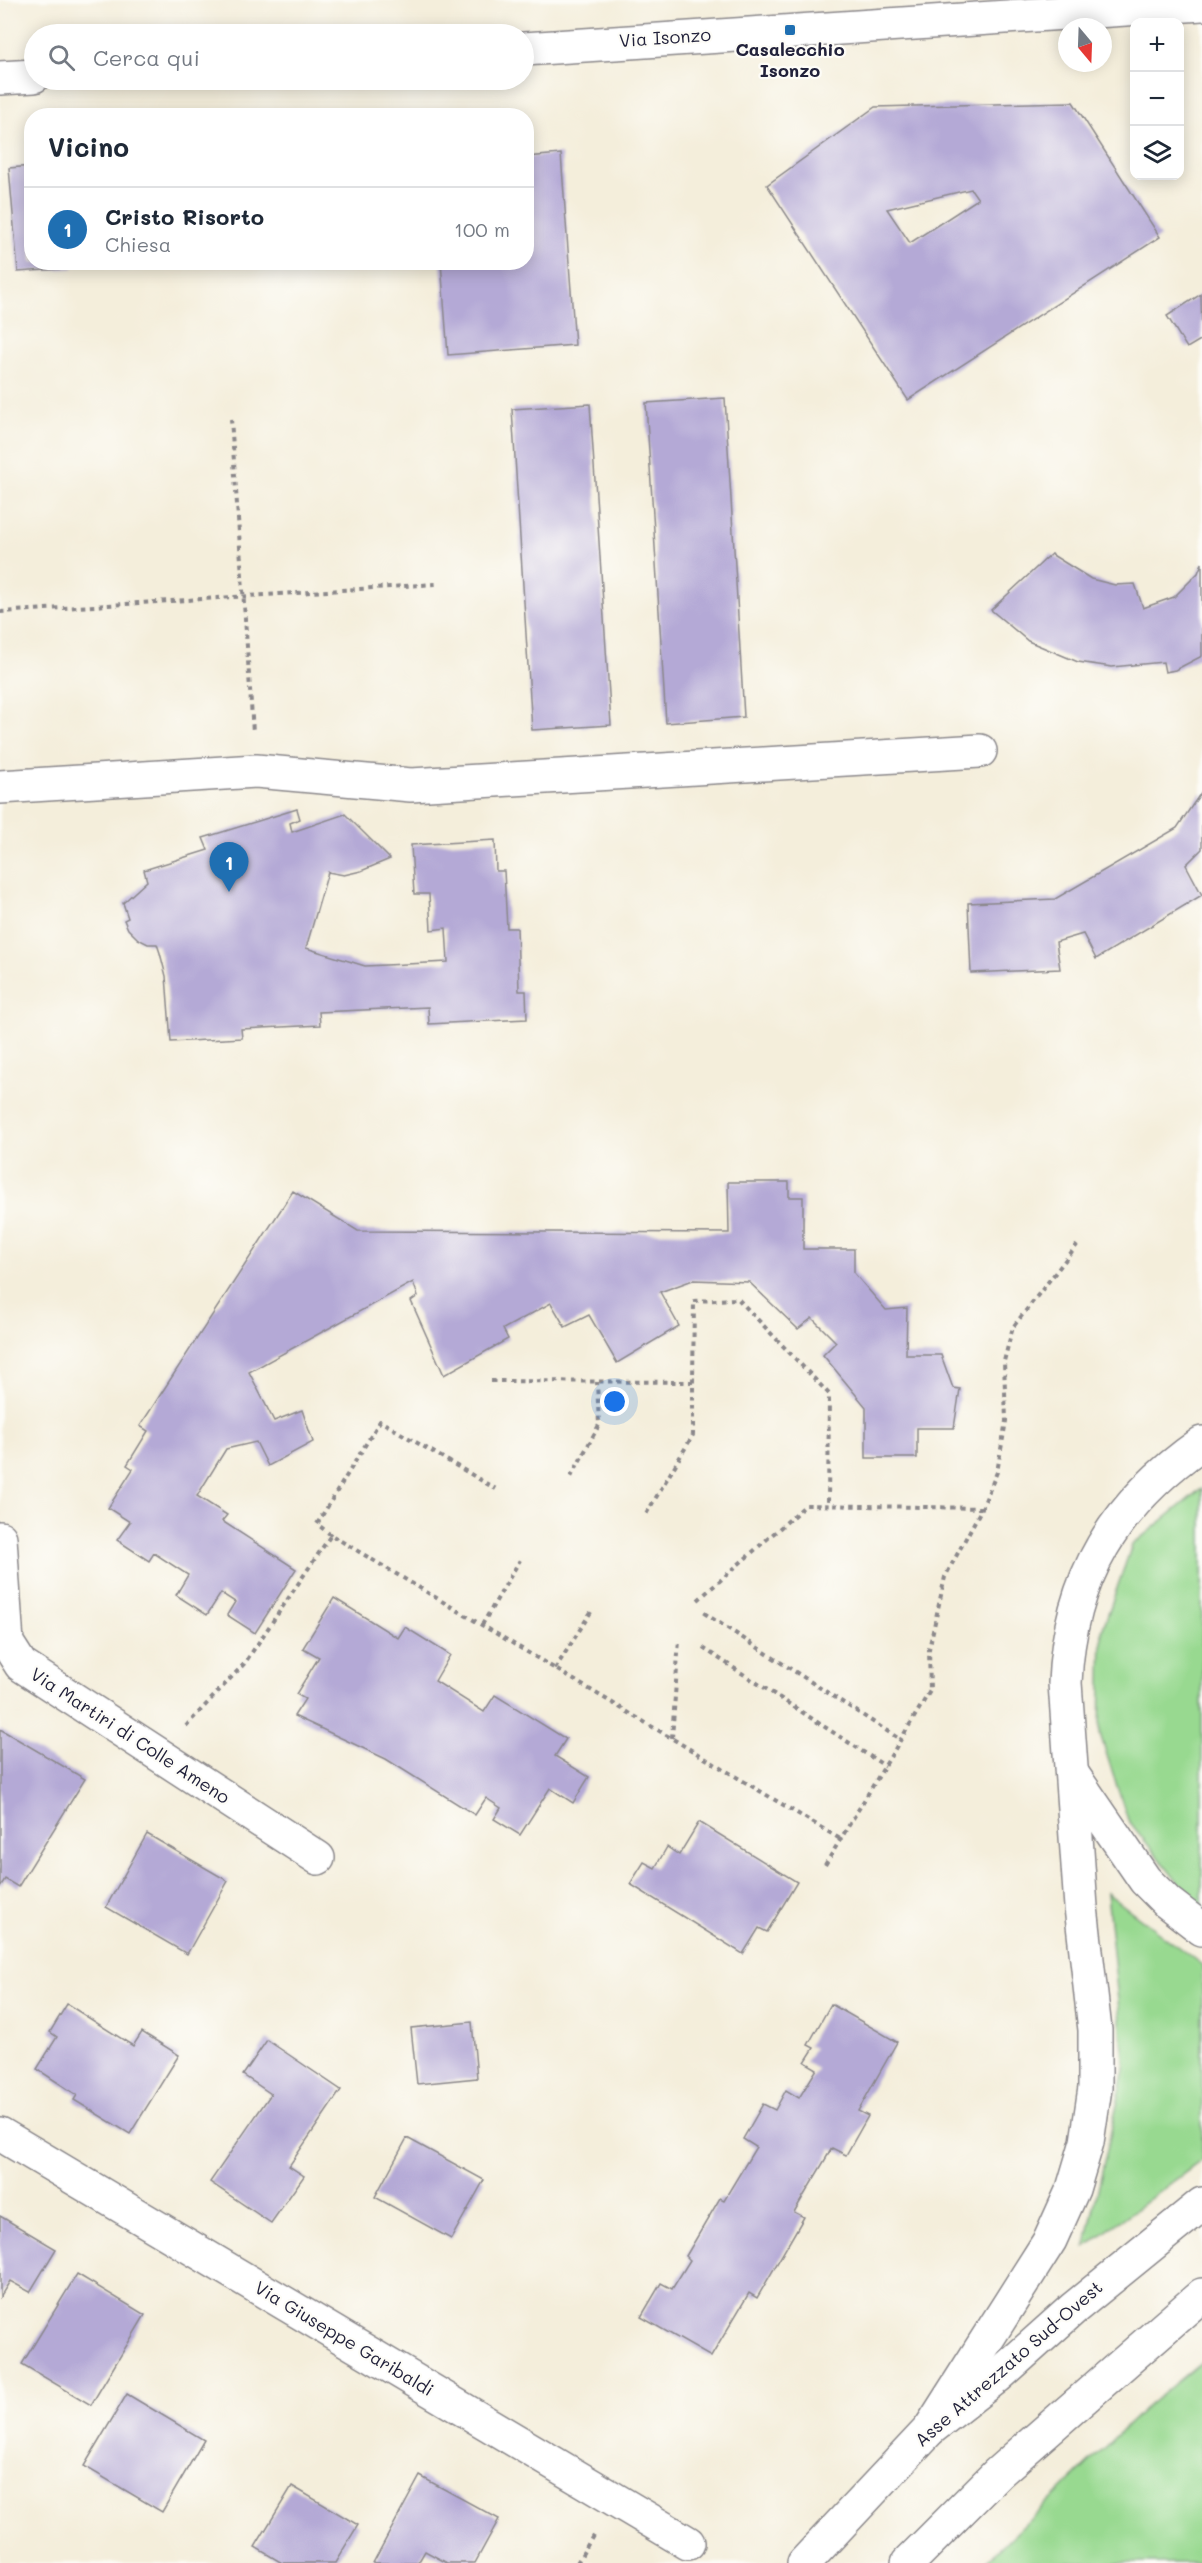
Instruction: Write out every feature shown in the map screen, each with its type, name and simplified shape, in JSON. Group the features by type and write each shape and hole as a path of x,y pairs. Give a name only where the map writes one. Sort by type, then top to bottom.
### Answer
{"main road":[{"name":"Via Isonzo","path":"534,48 1202,4"},
{"path":"0,78 24,77"},
{"path":"0,787 256,771 411,785 980,751"},
{"path":"930,2429 1050,2240 1073,2189 1087,2142 1095,2088 1095,2030 1081,1907 1065,1683 1066,1653 1083,1587 1107,1538 1135,1499 1169,1466 1202,1443"},
{"name":"Via Martiri di Colle Ameno","path":"0,1538 7,1642 21,1665 318,1858"},
{"path":"1073,1775 1145,1880 1167,1902 1202,1929"},
{"name":"Via Giuseppe Garibaldi","path":"0,2134 688,2543"},
{"name":"Asse Attrezzato Sud-Ovest","path":"804,2563 930,2429 998,2376 1074,2308 1202,2204"},
{"path":"908,2563 998,2473 1202,2295"}],"path":[{"path":"231,419 256,771"},
{"path":"0,612 436,584"},
{"path":"825,1865 930,1691 929,1648 945,1577 982,1508 997,1472 1004,1432 1004,1361 1013,1327 1077,1245"},
{"path":"645,1516 693,1435 694,1301 738,1299 829,1394 828,1505"},
{"path":"491,1381 693,1382"},
{"path":"571,1477 598,1425 597,1382"},
{"path":"496,1489 380,1421 317,1524 331,1535 842,1840"},
{"path":"698,1600 806,1505 982,1508"},
{"path":"159,1755 244,1664 331,1535"},
{"path":"482,1625 520,1560"},
{"path":"555,1669 591,1612"},
{"path":"704,1613 901,1740"},
{"path":"672,1738 679,1640"},
{"path":"703,1648 885,1766"}],"green space":[{"path":"1202,1488 1202,1906 1193,1901 1128,1820 1100,1734 1102,1631 1132,1545"},
{"path":"1107,1893 1202,1965 1202,2160 1085,2247 1125,2069"},
{"path":"1202,2361 1202,2563 985,2563 1144,2409"}],"building":[{"path":"1073,102 1160,237 908,400 767,185 875,107","holes":["971,189 978,199 910,243 887,209"]},
{"path":"561,154 575,345 448,355 442,270 534,270 534,156"},
{"path":"24,167 24,270 46,270 18,272 9,168"},
{"path":"1201,294 1202,339 1187,348 1167,316"},
{"path":"725,398 744,717 666,723 646,403"},
{"path":"590,404 611,725 532,730 512,409"},
{"path":"1051,554 1091,579 1115,585 1135,584 1143,608 1174,597 1198,573 1202,563 1202,656 1175,670 1165,672 1163,662 1112,667 1078,662 1028,641 991,610"},
{"path":"1202,791 1202,849 1186,865 1202,895 1096,959 1083,934 1056,942 1060,969 971,973 968,903 1055,899 1177,828"},
{"path":"297,809 300,819 290,823 292,832 345,814 390,859 361,871 344,875 328,872 306,948 365,966 448,962 446,928 431,930 429,894 414,894 411,845 495,840 496,871 504,871 507,928 517,928 519,991 526,991 527,1019 429,1024 428,1007 319,1012 320,1025 241,1029 242,1038 171,1042 166,976 157,944 148,944 138,939 128,929 124,920 128,918 123,903 147,881 144,870 208,850 203,838"},
{"path":"728,1182 789,1182 789,1197 803,1197 803,1249 854,1249 854,1273 886,1310 907,1308 906,1355 941,1355 953,1388 960,1389 954,1428 917,1428 917,1458 866,1458 866,1407 823,1355 836,1342 812,1318 798,1329 749,1282 693,1280 660,1292 679,1326 617,1363 589,1315 565,1327 551,1303 503,1329 508,1339 444,1375 411,1301 418,1296 413,1282 249,1372 274,1421 302,1410 313,1442 268,1466 256,1442 226,1449 197,1496 227,1515 222,1521 296,1569 255,1633 227,1615 235,1602 221,1593 207,1615 176,1595 188,1575 154,1553 149,1561 117,1540 130,1522 108,1508 133,1469 127,1465 148,1431 140,1426 293,1191 358,1231 729,1233"},
{"path":"334,1598 398,1638 405,1627 450,1655 435,1681 484,1712 495,1695 566,1739 555,1756 589,1777 573,1803 550,1788 520,1835 494,1819 501,1808 486,1798 475,1815 386,1759 294,1716 305,1699 296,1694 319,1657 303,1648"},
{"path":"0,1729 85,1779 18,1887 5,1879 0,1887"},
{"path":"699,1822 797,1882 767,1932 759,1928 743,1954 630,1884 644,1862 655,1868 667,1847 679,1855"},
{"path":"147,1834 228,1881 187,1954 106,1907"},
{"path":"67,2004 133,2046 142,2032 179,2055 130,2134 74,2100 77,2095 37,2069 57,2037 50,2032"},
{"path":"831,2004 897,2042 858,2111 868,2116 846,2155 832,2148 794,2212 804,2217 757,2298 749,2293 711,2357 641,2317 661,2283 672,2289 690,2260 686,2256 720,2198 724,2200 756,2147 743,2139 763,2104 775,2110 786,2090 799,2098 817,2069 805,2062 814,2048 808,2045"},
{"path":"472,2022 477,2078 417,2084 411,2028"},
{"path":"267,2040 341,2090 289,2166 304,2176 271,2223 210,2182 271,2094 243,2075"},
{"path":"407,2138 484,2180 451,2239 375,2197"},
{"path":"0,2216 56,2249 30,2292 10,2281 0,2297"},
{"path":"77,2274 145,2315 91,2405 22,2364"},
{"path":"127,2394 204,2440 162,2512 84,2466"},
{"path":"420,2476 499,2519 475,2563 447,2563 425,2551 418,2563 373,2563"},
{"path":"292,2486 358,2525 335,2563 282,2563 255,2547"}],"place":[{"name":"Casalecchio Isonzo","path":"790,30"},
{"name":"Cristo Risorto","path":"229,892"}]}
